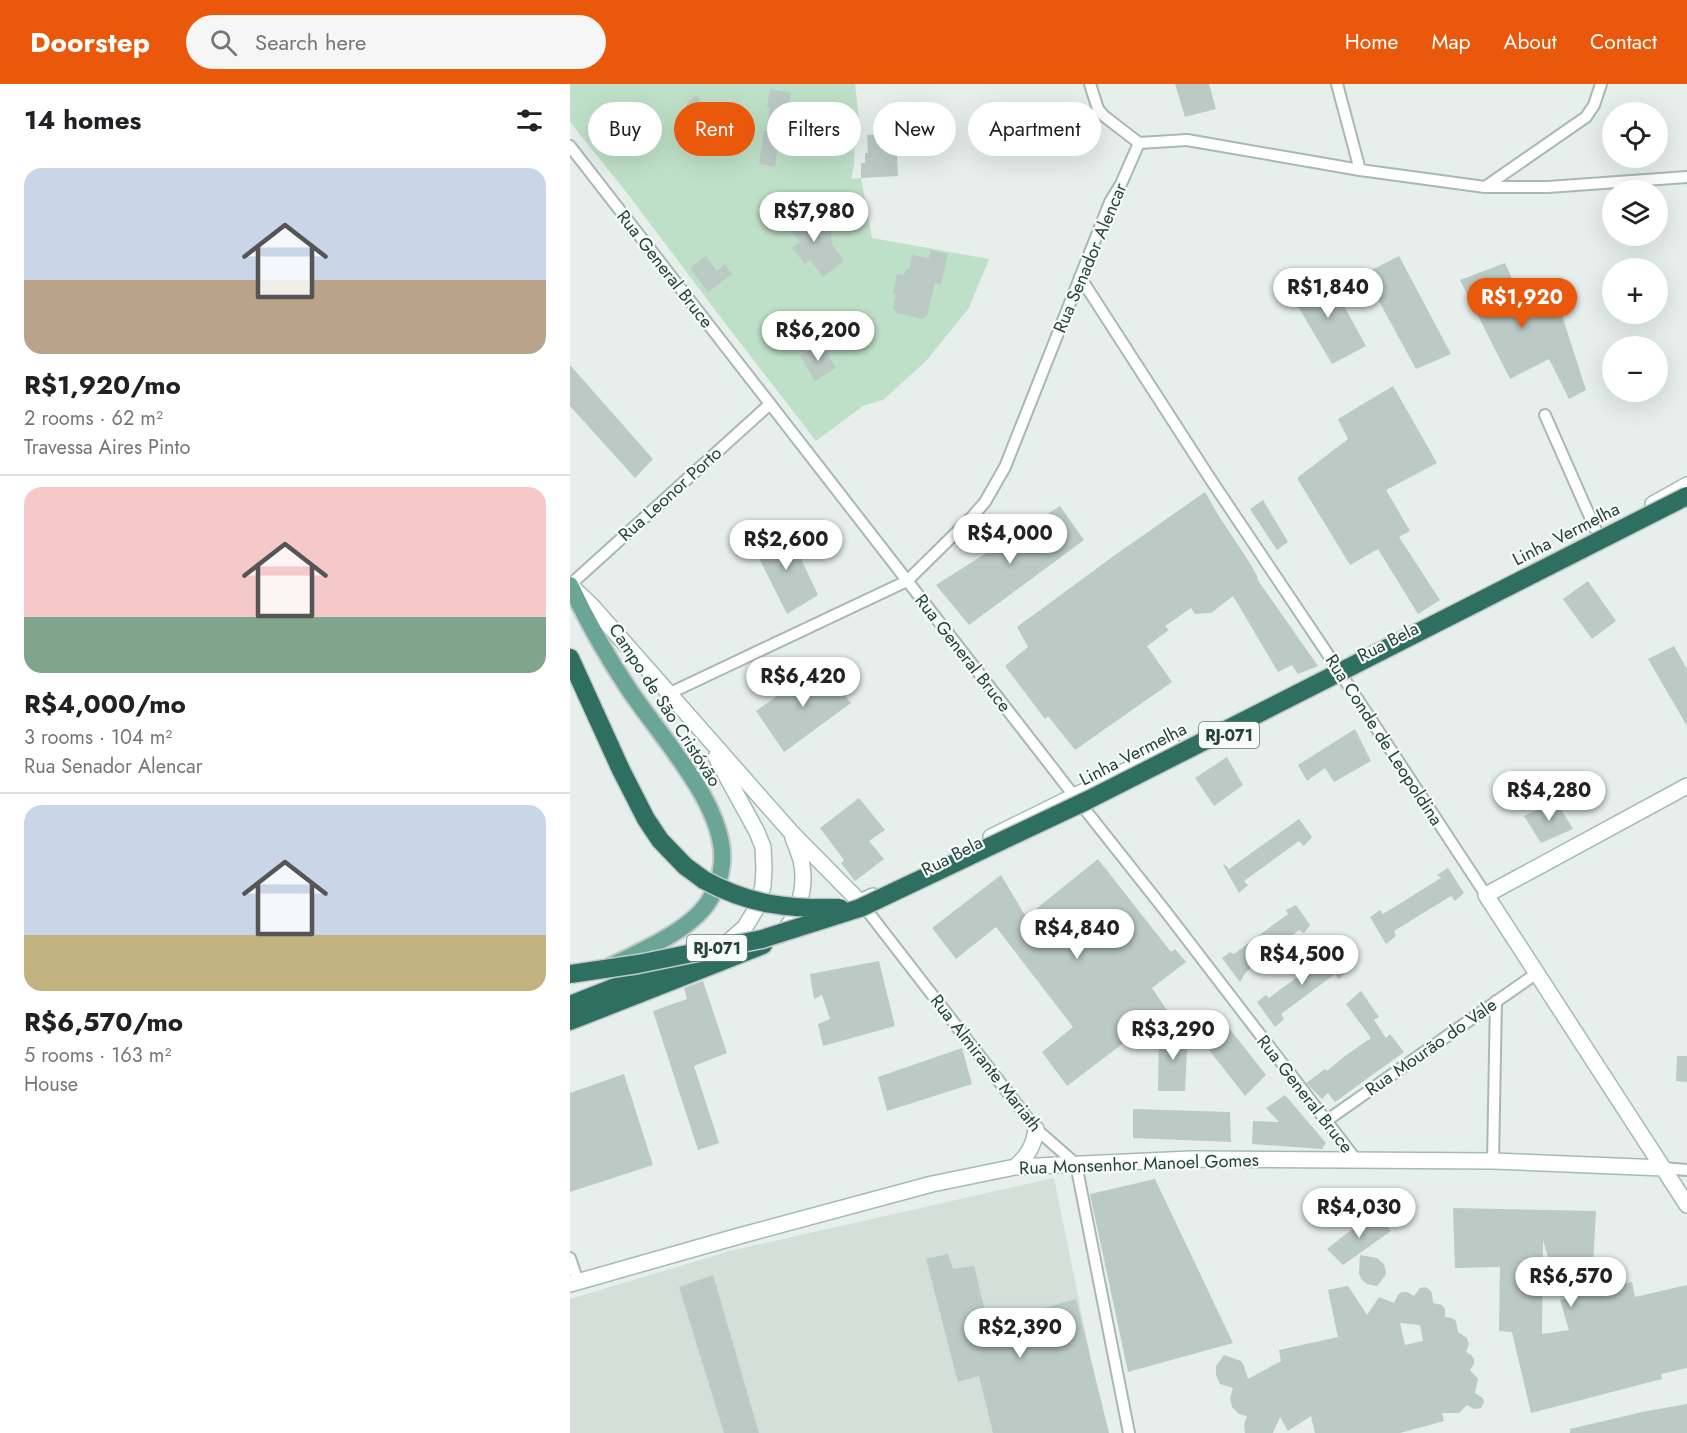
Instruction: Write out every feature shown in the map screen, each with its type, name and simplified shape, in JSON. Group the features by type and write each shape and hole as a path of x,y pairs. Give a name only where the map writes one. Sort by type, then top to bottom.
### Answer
{"highway":[{"name":"Linha Vermelha","path":"570,974 638,964 762,939 860,905 1088,800 1687,496"},
{"name":"Linha Vermelha","path":"570,979 638,969 763,945 862,913 1093,803 1687,505"},
{"path":"570,658 646,819 660,840 685,866 726,892 748,900 773,905 812,908 860,905"},
{"path":"570,1005 726,943"},
{"path":"570,1021 763,945"}],"main road":[{"name":"Campo de São Cristóvão","path":"570,585 589,625 612,664 698,788 712,815 721,842 722,862 718,881 708,903 693,918 667,938 610,966 570,979"}],"street":[{"path":"1090,84 1098,109 1139,143 1186,140 1360,170 1485,187 1548,187 1687,177"},
{"path":"1338,84 1360,170"},
{"path":"1485,187 1586,117 1600,92 1601,84"},
{"name":"Rua Senador Alencar","path":"668,694 908,581 985,502 1005,467 1110,202 1121,184 1139,143"},
{"name":"Rua General Bruce","path":"570,146 1357,1161"},
{"name":"Rua Conde de Leopoldina","path":"1080,277 1687,1205"},
{"name":"Rua Leonor Porto","path":"570,585 770,404"},
{"path":"1545,415 1598,535"},
{"name":"Rua Bela","path":"860,905 1073,795 1337,668 1598,535 1687,485"},
{"name":"Campo de São Cristóvão","path":"570,585 592,606 791,832 801,863 803,888 792,921 787,929 767,947 570,1030"},
{"name":"Campo de São Cristóvão","path":"703,733 763,847 763,886 756,909 745,927 726,943"},
{"path":"1486,895 1687,786"},
{"name":"Rua Almirante Mariath","path":"791,832 860,905 1036,1129 1076,1164"},
{"name":"Rua Mourão do Vale","path":"1326,1121 1537,973"},
{"path":"1493,1161 1496,1001"},
{"path":"1015,1167 1031,1149 1036,1129"},
{"name":"Rua Monsenhor Manoel Gomes","path":"574,1283 932,1184 1015,1167 1174,1160 1493,1161 1687,1170"},
{"path":"1076,1164 1129,1433"},
{"path":"570,1258 574,1283"}],"shaded area":[{"path":"1054,1178 1106,1433 570,1433 570,1299 730,1251"}],"green space":[{"path":"570,84 855,84 857,102 767,102 767,156 854,156 851,179 861,178 872,238 989,259 969,308 926,361 883,400 863,406 816,441 597,156 662,156 662,102 588,102 588,144 570,122"}],"building":[{"path":"1175,84 1209,84 1216,109 1185,117"},
{"path":"770,89 791,93 789,102 768,102"},
{"path":"697,95 700,102 688,102"},
{"path":"764,130 767,132 767,156 777,156 775,167 759,164"},
{"path":"867,135 873,135 873,156 897,156 898,176 861,178 861,163 865,163 865,153 868,153"},
{"path":"805,207 817,224 820,222 831,231 833,242 831,243 844,261 823,277 810,260 805,264 792,248 800,242 785,222"},
{"path":"930,250 948,254 941,284 935,283 927,316 923,319 897,313 893,307 896,295 893,294 897,274 904,275 906,269 909,270 912,255 929,258"},
{"path":"706,256 717,271 725,264 732,274 708,292 690,268"},
{"path":"1399,256 1451,354 1416,369 1364,274"},
{"path":"1505,263 1530,318 1559,306 1586,390 1569,399 1549,359 1510,379 1460,280"},
{"path":"1326,273 1366,346 1332,364 1290,293"},
{"path":"821,343 836,368 815,381 800,356"},
{"path":"570,365 653,459 635,478 570,406"},
{"path":"1393,386 1437,463 1386,490 1410,531 1399,537 1440,600 1418,614 1378,549 1350,565 1297,478 1348,439 1338,419"},
{"path":"1205,492 1251,565 1257,579 1318,666 1298,674 1292,665 1278,672 1233,596 1211,613 1195,614 1191,608 1165,626 1169,630 1147,646 1172,682 1075,750 1048,716 1045,719 1005,666 1028,647 1017,627"},
{"path":"1263,500 1288,542 1277,550 1250,509"},
{"path":"1060,506 1084,540 969,625 936,585"},
{"path":"787,529 818,595 787,614 753,546"},
{"path":"1588,581 1616,621 1592,639 1563,599"},
{"path":"1674,646 1687,669 1687,726 1648,659"},
{"path":"821,664 851,703 784,752 756,711"},
{"path":"1355,729 1371,761 1334,782 1325,768 1307,781 1298,765"},
{"path":"1227,757 1243,785 1214,806 1195,778"},
{"path":"859,798 885,830 869,841 884,859 855,881 841,863 844,860 820,828"},
{"path":"1556,801 1573,829 1541,843 1524,816"},
{"path":"1299,819 1312,837 1304,846 1299,841 1244,881 1248,885 1239,893 1223,865 1229,869"},
{"path":"1098,859 1171,952 1175,949 1186,962 1152,988 1167,1010 1067,1086 1042,1052 1073,1027 996,927 956,959 932,928 1001,875 1026,917"},
{"path":"1448,868 1464,893 1455,901 1451,896 1394,931 1396,936 1386,944 1370,917 1380,910 1383,914 1441,878 1437,875"},
{"path":"1296,905 1310,925 1304,933 1299,930 1246,972 1240,982 1222,958 1230,952 1234,954 1288,914 1286,910"},
{"path":"1330,946 1348,970 1339,979 1335,974 1281,1014 1284,1019 1275,1027 1257,1002 1266,995 1269,998 1324,957 1320,954"},
{"path":"879,961 895,1026 823,1046 818,1024 830,1019 822,995 814,999 810,974"},
{"path":"703,981 727,1053 694,1066 719,1143 698,1150 653,1011 687,999 684,988"},
{"path":"1361,991 1379,1017 1374,1020 1386,1038 1390,1034 1404,1052 1335,1102 1328,1093 1322,1099 1306,1083 1325,1069 1327,1071 1371,1038 1346,1004"},
{"path":"1229,1028 1266,1075 1245,1096 1206,1046"},
{"path":"1159,1031 1188,1031 1185,1091 1158,1091"},
{"path":"962,1048 972,1084 887,1111 878,1077"},
{"path":"1677,1056 1687,1056 1687,1082 1676,1081"},
{"path":"624,1074 653,1165 570,1192 570,1093"},
{"path":"1285,1095 1326,1143 1322,1149 1252,1144 1253,1121 1279,1122 1266,1108"},
{"path":"1133,1109 1230,1112 1231,1142 1133,1138"},
{"path":"1155,1179 1233,1343 1128,1372 1090,1194"},
{"path":"1453,1208 1596,1211 1593,1267 1551,1267 1543,1240 1542,1334 1569,1330 1560,1300 1632,1282 1635,1297 1687,1285 1687,1368 1661,1374 1662,1379 1531,1413 1512,1332 1499,1331 1500,1267 1455,1268"},
{"path":"1374,1212 1391,1231 1343,1265 1327,1249"},
{"path":"948,1254 953,1269 974,1266 987,1319 1041,1309 1076,1299 1109,1433 993,1433 979,1376 958,1382 926,1259"},
{"path":"1360,1255 1377,1258 1384,1264 1385,1276 1377,1286 1367,1284 1361,1279"},
{"path":"713,1275 759,1433 724,1433 679,1287"},
{"path":"1348,1286 1367,1315 1379,1297 1394,1303 1402,1292 1414,1296 1420,1288 1429,1289 1433,1303 1442,1305 1445,1309 1445,1317 1456,1321 1458,1332 1467,1338 1469,1344 1466,1352 1474,1359 1470,1370 1478,1379 1475,1393 1483,1398 1484,1403 1481,1408 1474,1409 1467,1405 1459,1413 1442,1413 1444,1421 1400,1433 1315,1433 1311,1416 1288,1431 1280,1417 1273,1433 1245,1433 1244,1425 1247,1416 1239,1414 1232,1407 1230,1398 1233,1388 1220,1384 1216,1375 1216,1366 1224,1355 1241,1361 1248,1379 1281,1361 1279,1350 1338,1337 1328,1290","holes":["1400,1323 1420,1325 1423,1341 1405,1345"]},
{"path":"1687,1404 1687,1433 1570,1433 1570,1429"}]}
